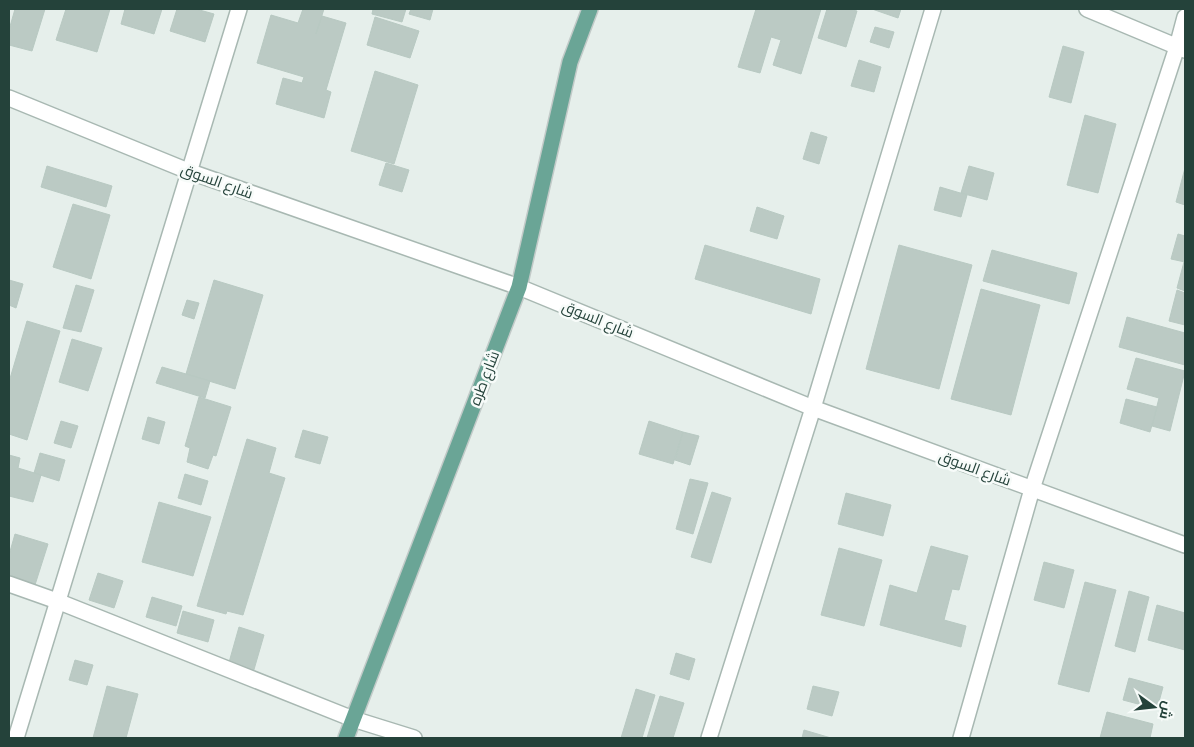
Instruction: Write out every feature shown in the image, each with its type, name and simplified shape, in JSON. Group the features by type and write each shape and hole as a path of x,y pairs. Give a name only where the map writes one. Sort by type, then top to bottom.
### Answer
{"main road":[{"name":"شارع طره","path":"346,738 519,287 570,62 590,9"}],"street":[{"path":"16,738 239,9"},
{"path":"709,738 813,408 933,9"},
{"path":"1086,9 1181,48"},
{"path":"961,738 1032,489 1181,48 1185,17"},
{"name":"شارع السوق","path":"9,98 188,171 519,287 813,408 1185,545"},
{"path":"9,584 57,601 352,719 414,738"}],"building":[{"path":"15,9 45,9 32,51 9,45 9,30"},
{"path":"66,9 110,9 97,52 56,40"},
{"path":"125,9 162,9 154,34 121,24"},
{"path":"177,9 196,9 214,14 205,42 170,31"},
{"path":"303,9 324,9 316,34 322,16 346,23 326,90 331,92 324,118 276,104 283,78 302,83 304,77 257,63 271,15 298,23"},
{"path":"373,9 406,9 402,22 372,14"},
{"path":"411,9 433,9 430,20 409,14"},
{"path":"756,9 821,9 801,74 773,65 781,40 771,37 760,73 738,67"},
{"path":"827,9 857,11 846,47 818,38"},
{"path":"872,9 901,9 898,18"},
{"path":"375,17 419,31 410,58 367,45"},
{"path":"875,27 894,32 889,48 870,42"},
{"path":"1063,46 1084,52 1071,103 1049,97"},
{"path":"859,60 881,67 874,92 851,86"},
{"path":"375,71 418,85 394,164 351,151"},
{"path":"1085,115 1116,124 1098,193 1067,185"},
{"path":"811,132 827,137 819,164 803,159"},
{"path":"386,163 409,170 402,192 379,185"},
{"path":"47,166 112,186 106,207 41,187"},
{"path":"969,166 994,173 987,200 961,193"},
{"path":"1185,168 1185,205 1176,202"},
{"path":"940,187 967,195 961,217 934,210"},
{"path":"73,204 110,215 91,279 53,267"},
{"path":"757,207 784,216 777,239 750,231"},
{"path":"1178,234 1185,236 1185,262 1171,259"},
{"path":"705,245 820,279 811,314 695,279"},
{"path":"899,245 972,265 939,389 866,369"},
{"path":"992,250 1077,273 1069,304 983,281"},
{"path":"1185,262 1185,291 1177,288"},
{"path":"9,280 23,284 16,308 9,305"},
{"path":"214,280 263,295 235,389 186,374"},
{"path":"76,285 94,290 81,332 63,328"},
{"path":"981,289 1040,305 1011,415 951,399"},
{"path":"1177,290 1185,293 1185,325 1169,321"},
{"path":"187,300 199,303 194,319 182,315"},
{"path":"1127,317 1185,333 1185,365 1119,347"},
{"path":"27,321 60,331 27,440 9,434 9,382"},
{"path":"72,339 102,348 88,391 59,382"},
{"path":"1136,358 1185,371 1170,431 1152,426 1159,398 1127,389"},
{"path":"162,367 210,381 205,398 156,383"},
{"path":"199,397 231,407 216,456 213,455 208,469 187,462 190,448 185,446"},
{"path":"1126,399 1157,407 1150,432 1120,423"},
{"path":"148,417 165,422 159,444 142,439"},
{"path":"61,421 78,426 71,448 54,443"},
{"path":"649,421 683,432 673,464 639,454"},
{"path":"303,430 328,437 320,464 295,457"},
{"path":"683,432 699,436 690,465 675,460"},
{"path":"247,439 276,448 269,473 285,478 243,615 227,611 226,614 197,606"},
{"path":"40,453 65,460 59,481 34,473"},
{"path":"9,455 20,458 18,468 41,475 33,502 9,496"},
{"path":"185,474 208,481 201,505 178,498"},
{"path":"690,479 708,483 693,534 676,529"},
{"path":"712,492 731,498 711,563 691,557"},
{"path":"846,493 891,505 883,536 838,524"},
{"path":"159,502 211,517 193,576 142,562"},
{"path":"15,534 48,544 34,588 9,581 9,555"},
{"path":"931,546 968,556 959,590 952,589 944,620 966,626 961,647 880,625 890,585 917,593"},
{"path":"839,548 882,560 864,626 821,615"},
{"path":"1044,562 1074,570 1064,608 1034,600"},
{"path":"98,573 123,581 114,608 89,600"},
{"path":"1085,582 1116,590 1089,692 1058,684"},
{"path":"1129,591 1149,597 1135,652 1115,646"},
{"path":"152,597 182,606 176,626 146,617"},
{"path":"1157,605 1185,613 1185,650 1148,640"},
{"path":"183,611 214,620 208,642 177,633"},
{"path":"239,627 264,635 253,673 228,666"},
{"path":"676,653 695,659 689,680 670,674"},
{"path":"75,660 93,665 87,685 69,680"},
{"path":"1129,678 1163,687 1157,709 1123,700"},
{"path":"107,686 138,694 126,738 93,738"},
{"path":"813,686 839,692 832,716 807,709"},
{"path":"636,689 655,695 642,738 621,738"},
{"path":"660,696 684,703 673,738 647,738"},
{"path":"1107,712 1153,724 1150,738 1100,738"},
{"path":"804,730 831,738 802,738"}]}
